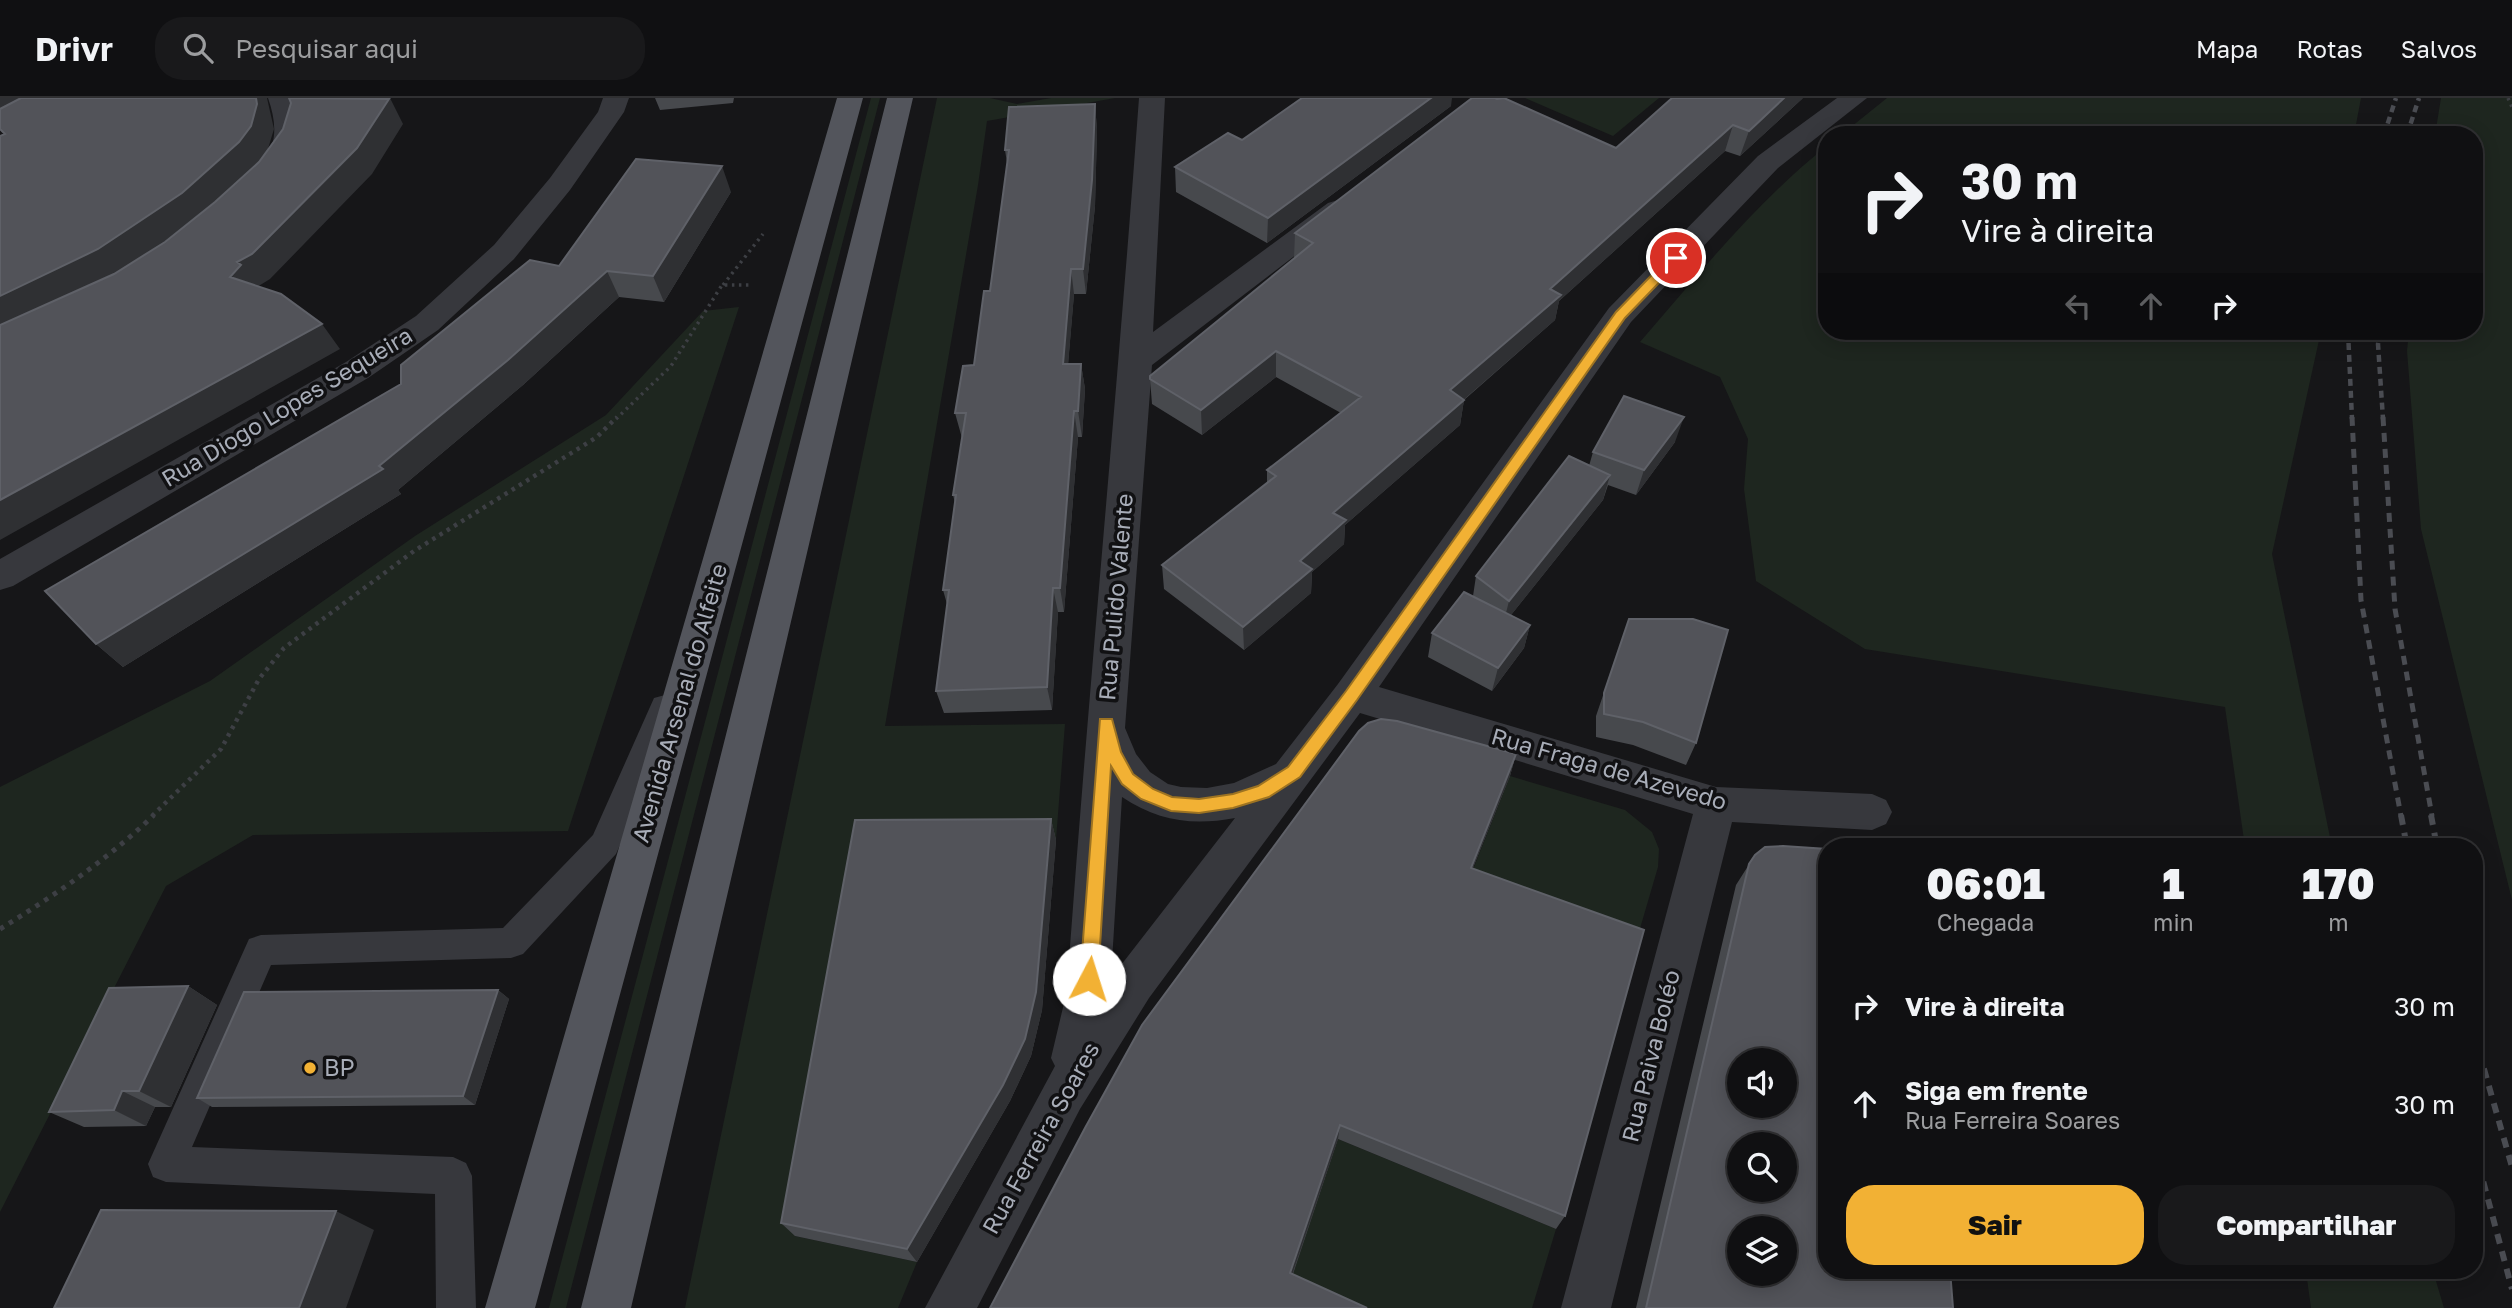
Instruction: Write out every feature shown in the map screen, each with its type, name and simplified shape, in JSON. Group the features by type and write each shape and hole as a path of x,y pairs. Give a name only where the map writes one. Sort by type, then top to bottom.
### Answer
{"main road":[{"name":"Avenida Arsenal do Alfeite","path":"510,1308 850,98"},
{"path":"606,1308 900,98"}],"street":[{"path":"260,184 282,158 290,134 289,117 281,98"},
{"name":"Rua Diogo Lopes Sequeira","path":"0,576 357,370 427,323 484,271 520,233 595,136 611,112 616,98"},
{"name":"Rua Pulido Valente","path":"1064,1093 1078,1042 1091,960 1106,724 1136,361 1152,98"},
{"name":"Rua Ferreira Soares","path":"950,1308 1064,1093 1133,983 1352,695 1620,315 1768,162 1854,98"},
{"path":"1136,361 1364,188"},
{"name":"Rua Fraga de Azevedo","path":"1352,695 1716,804 1872,813"},
{"path":"1106,724 1113,754 1128,779 1147,794 1171,804 1199,806 1233,801 1263,792 1294,772"},
{"name":"Rua Paiva Boléo","path":"1586,1308 1716,804"}],"lane":[{"path":"456,1308 453,1176 166,1164 261,950 511,943 605,845 704,617"}],"path":[{"path":"2510,99 2512,107"},
{"path":"0,929 66,888 132,836 211,759 221,749 259,679 284,648 414,551 597,437 671,366 722,285 798,285"}],"shaded area":[{"path":"871,98 880,98 566,1308 549,1308"},
{"path":"937,98 990,98 1017,104 1051,98 1115,98 987,121 885,726 1065,724 1056,840 865,841 795,1236 917,1262 898,1308 685,1308"},
{"path":"1525,98 1659,98 1613,136"},
{"path":"1887,98 2361,98 2356,126 1852,126"},
{"path":"2441,98 2512,98 2512,900 2421,529 2408,340 2483,340 2483,126 2436,126"},
{"path":"1818,154 1818,340 2319,340 2272,554 2330,838 2244,838 2225,707 1865,649 1756,581 1744,489 1748,439 1720,377 1640,342 1752,215"},
{"path":"739,307 568,831 253,835 166,886 0,1212 0,787 210,681 415,536 606,415 703,311"},
{"path":"1510,776 1625,810 1652,832 1659,849 1658,867 1634,949 1466,887"},
{"path":"1338,1139 1556,1229 1532,1308 1341,1308 1289,1284"},
{"path":"2307,1279 2435,1279 2444,1308 2311,1308"}],"building":[{"path":"21,98 256,98 257,104 251,126 239,142 182,193 98,249 0,296 0,136 5,134 0,129 0,109"},
{"path":"289,98 389,99 357,148 252,254 237,262 241,265 230,277 281,294 322,324 0,500 0,325 114,274 165,242 259,162 283,129 291,103"},
{"path":"1302,98 1431,98 1268,218 1175,167 1228,133 1242,140"},
{"path":"1472,98 1504,98 1616,148 1672,98 1784,98 1749,131 1733,125 1550,289 1561,295 1450,390 1464,400 1333,513 1346,520 1300,561 1312,569 1243,627 1162,565 1276,476 1267,470 1361,397 1276,351 1201,410 1150,379 1150,376 1313,243 1295,233"},
{"path":"1095,104 1092,180 1083,269 1071,269 1063,364 1081,364 1078,411 1074,411 1060,588 1053,588 1047,687 936,691 949,590 943,590 956,495 953,495 966,413 955,413 963,366 974,365 984,291 990,291 1009,150 1005,150 1009,107"},
{"path":"636,159 722,166 653,276 607,271 508,360 379,466 383,469 96,644 45,591 401,384 401,365 530,260 559,266"},
{"path":"1624,396 1684,417 1644,470 1593,452"},
{"path":"1569,456 1610,475 1509,601 1476,576"},
{"path":"1464,592 1530,625 1498,668 1432,633"},
{"path":"1629,619 1693,619 1728,630 1696,743 1643,722 1604,714 1604,693"},
{"path":"1381,719 1516,754 1471,868 1644,930 1565,1216 1340,1125 1290,1273 1367,1308 990,1308 1142,1025 1359,731 1368,723"},
{"path":"1051,819 1036,992 1025,1039 1003,1085 907,1249 781,1223 855,820"},
{"path":"1765,847 1818,848 1818,1279 1951,1279 1953,1308 1646,1308 1749,864"},
{"path":"188,986 139,1091 122,1091 114,1110 49,1112 109,988"},
{"path":"498,990 463,1096 197,1098 244,992"},
{"path":"101,1210 336,1211 299,1308 54,1308"}],"railway":[{"path":"2387,126 2396,98"},
{"path":"2410,126 2419,98"},
{"path":"2348,340 2352,419"},
{"path":"2379,340 2383,419"},
{"path":"2352,417 2361,600 2401,816"},
{"path":"2383,417 2395,609 2432,816"},
{"path":"2401,815 2405,838"},
{"path":"2431,815 2435,838"},
{"path":"2483,1066 2512,1167"},
{"path":"2483,1181 2512,1289"}],"place":[{"name":"BP","path":"310,1068"}],"route":[{"path":"1089,979 1106,724 1113,754 1128,779 1147,794 1171,804 1199,806 1233,801 1263,792 1294,772 1352,695 1620,315 1676,258"}]}
